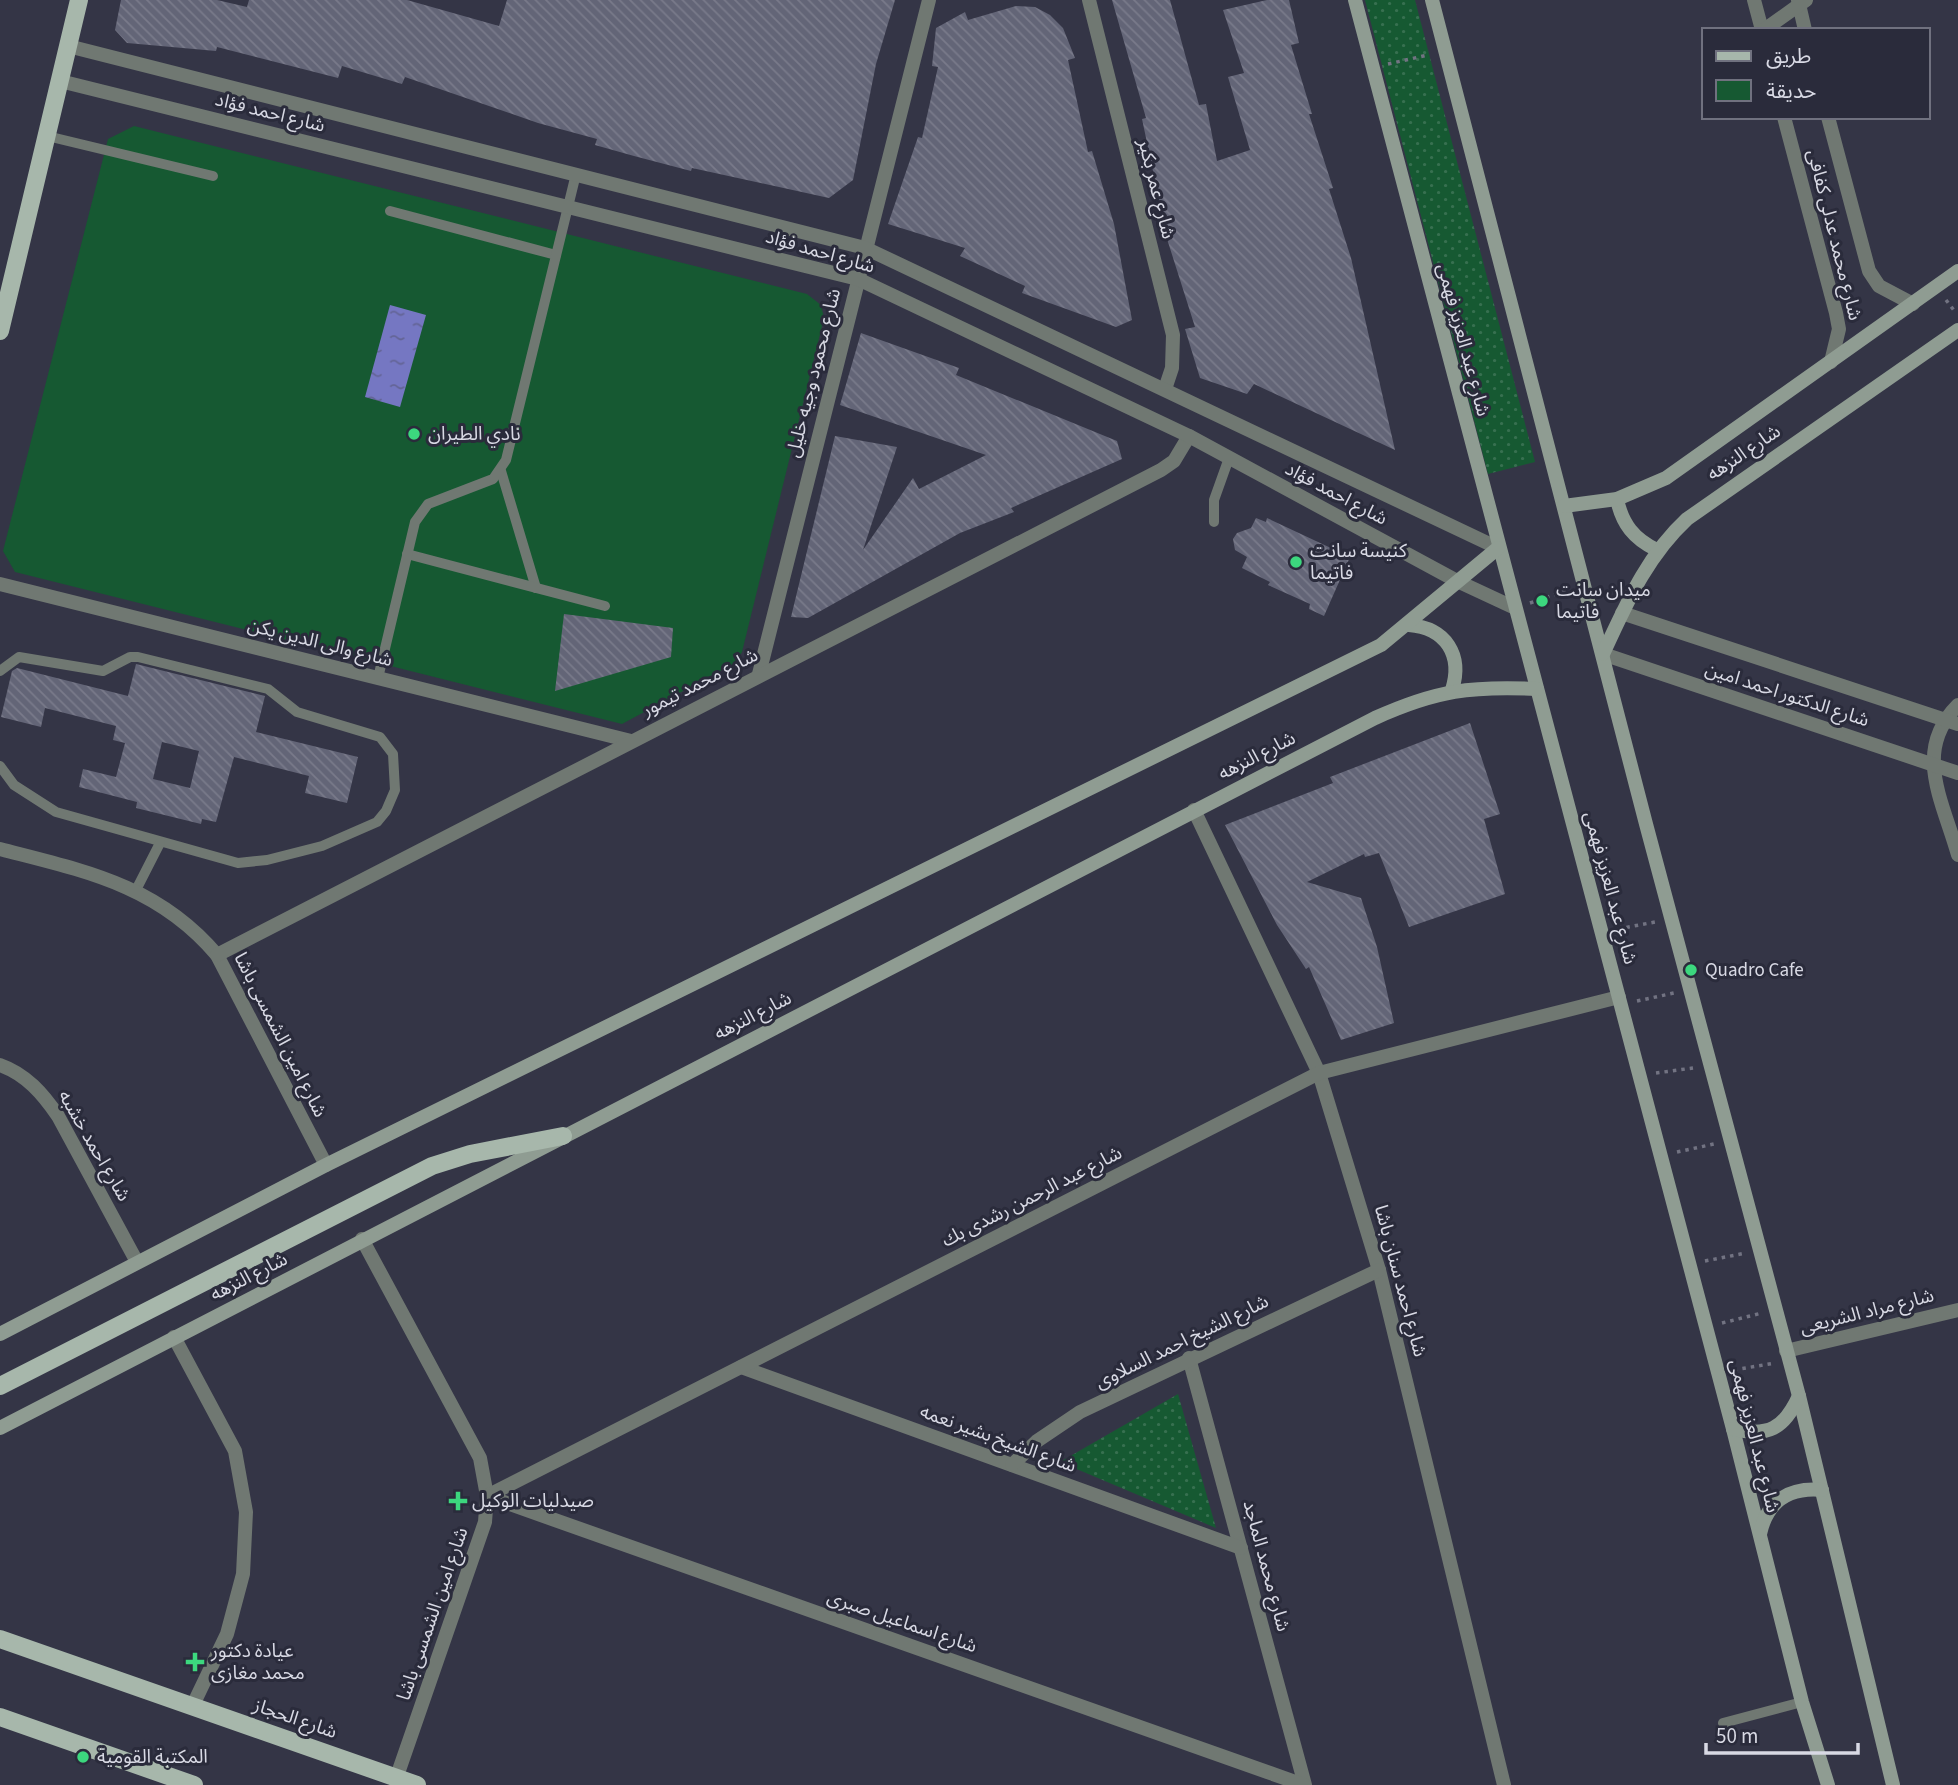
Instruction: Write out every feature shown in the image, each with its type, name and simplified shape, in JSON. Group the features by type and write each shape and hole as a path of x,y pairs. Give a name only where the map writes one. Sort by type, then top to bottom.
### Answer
{"main road":[{"path":"0,331 79,0"},
{"name":"شارع عبد العزيز فهمى","path":"1355,0 1690,1265 1802,1702 1828,1785"},
{"path":"1432,0 1799,1396 1893,1785"},
{"name":"شارع النزهه","path":"1564,506 1617,499 1666,478 1958,271"},
{"name":"شارع النزهه","path":"1603,654 1657,550 1687,519 1958,330"},
{"path":"1617,499 1623,522 1632,534 1657,550"},
{"path":"0,1334 326,1165 1381,645 1409,625 1498,548"},
{"path":"1409,625 1437,632 1449,643 1457,666 1452,690"},
{"name":"شارع النزهه","path":"0,1428 1375,718 1412,702 1452,690 1486,686 1537,689"},
{"path":"0,1387 432,1166 470,1154 563,1136"},
{"path":"1733,1429 1754,1434 1774,1429 1790,1416 1799,1396"},
{"path":"1759,1537 1763,1519 1773,1504 1787,1493 1804,1488 1822,1490"},
{"name":"شارع الحجاز","path":"0,1639 418,1785"},
{"path":"0,1717 194,1785"}],"street":[{"name":"شارع محمود وجيه خليل","path":"759,674 929,0"},
{"name":"شارع عمر بكير","path":"1089,0 1173,335 1172,368 1165,388"},
{"path":"1754,0 1762,28"},
{"path":"1766,28 1801,2 1805,28"},
{"name":"شارع احمد فؤاد","path":"68,46 865,248 1498,548"},
{"name":"شارع احمد فؤاد","path":"60,81 858,279 1189,436 1457,581 1515,608"},
{"name":"شارع محمد عدلى كفافى","path":"1785,119 1836,313 1839,329 1831,362"},
{"name":"شارع محمد عدلى كفافى","path":"1829,119 1869,271 1879,286 1913,304"},
{"name":"شارع محمد تيمور","path":"217,955 759,674 1161,470 1174,461 1189,436"},
{"name":"شارع والى الدين يكن","path":"0,584 631,741"},
{"name":"شارع الدكتور احمد امين","path":"1622,613 1951,722"},
{"name":"شارع الدكتور احمد امين","path":"1603,654 1958,774"},
{"path":"1958,705 1951,722 1934,740 1932,763 1958,855"},
{"name":"شارع احمد سنان باشا","path":"1194,810 1319,1073 1379,1270 1504,1785"},
{"name":"شارع امين الشمسى باشا","path":"0,849 100,875 136,890 168,908 197,930 217,955 326,1165"},
{"name":"شارع عبد الرحمن رشدى بك","path":"487,1496 1319,1073 1620,1000"},
{"name":"شارع احمد خشبه","path":"0,1065 26,1079 44,1096 58,1116 137,1262"},
{"name":"شارع امين الشمسى باشا","path":"362,1240 480,1458 487,1496 481,1534 397,1776"},
{"name":"شارع الشيخ احمد السلاوى","path":"1012,1465 1037,1441 1080,1412 1379,1270"},
{"name":"شارع مراد الشريعى","path":"1787,1356 1958,1310"},
{"path":"174,1338 235,1451 246,1512 243,1574 227,1634 193,1705"},
{"name":"شارع محمد الماجد","path":"1189,1358 1305,1785"},
{"name":"شارع الشيخ بشير نعمه","path":"741,1367 1241,1548"},
{"name":"شارع اسماعيل صبرى","path":"487,1496 1305,1785"}],"lane":[{"path":"47,136 213,176"},
{"path":"379,678 415,522 428,504 483,485 500,471 506,460 576,174"},
{"path":"390,211 556,255"},
{"path":"1214,522 1214,500 1229,458"},
{"path":"500,471 536,588"},
{"path":"407,554 605,606"},
{"path":"0,671 19,657 103,671 130,657 138,657 268,689 297,712 380,737 393,754 396,790 386,811 377,822 349,836 267,860 238,863 160,844 56,813 14,785 0,766"},
{"path":"136,890 160,844"},
{"path":"1723,1723 1802,1702"}],"path":[{"path":"1372,67 1446,52"},
{"path":"1725,437 1749,474"},
{"path":"1515,608 1585,585"},
{"path":"1602,932 1673,919"},
{"path":"1620,1000 1691,989"},
{"path":"1640,1076 1711,1065"},
{"path":"1661,1155 1731,1141"},
{"path":"1690,1265 1759,1250"},
{"path":"1706,1327 1775,1310"},
{"path":"1718,1373 1787,1356"}],"green space":[{"path":"1365,0 1415,0 1535,462 1488,474"},
{"name":"نادي الطيران","path":"134,126 807,294 821,305 824,318 742,652 735,663 622,724 15,572 3,551 108,139"},
{"path":"1178,1394 1216,1528 1060,1462"}],"water":[{"path":"390,305 426,315 400,407 365,397"}],"building":[{"path":"121,0 217,0 247,7 249,0 407,0 499,26 507,0 895,0 876,64 853,180 829,198 692,168 691,171 595,145 597,139 538,123 405,77 402,84 342,66 338,78 217,47 216,51 127,43 115,30"},
{"path":"1112,0 1170,0 1199,105 1206,104 1217,161 1250,150 1228,77 1244,73 1223,10 1267,0 1289,0 1299,43 1291,45 1312,114 1309,114 1333,188 1329,189 1351,258 1395,450 1254,384 1247,394 1200,378 1185,329 1195,327 1168,242 1142,119 1146,118"},
{"path":"1016,6 1035,7 1050,15 1063,28 1075,58 1068,60 1088,152 1092,151 1114,224 1132,320 1116,327 1022,293 1025,286 960,256 965,248 888,224 918,137 922,138 938,67 932,66 936,28 965,12 968,20"},
{"path":"861,333 959,368 956,375 1117,441 1122,459 1011,508 1014,512 960,533 808,618 791,617 835,436 897,447 863,550 913,478 919,489 986,455 840,405"},
{"name":"كنيسة سانت فاتيما","path":"1256,518 1266,522 1267,518 1350,557 1324,616 1309,609 1310,604 1268,585 1270,582 1242,568 1247,557 1235,550 1233,539 1237,533 1251,528"},
{"path":"564,614 673,628 671,657 555,691"},
{"path":"136,664 265,696 256,732 358,757 347,803 305,793 309,776 234,757 216,822 202,819 201,824 136,808 137,802 79,787 83,769 116,777 125,743 113,740 116,726 45,708 41,727 1,717 12,671 17,668 128,696","holes":["162,742 199,751 190,788 153,779"]},
{"path":"1470,723 1500,814 1484,819 1505,894 1409,927 1379,853 1365,857 1364,854 1307,882 1361,898 1377,947 1394,1023 1341,1040 1309,967 1306,969 1277,925 1225,825 1333,783 1330,777"}],"place":[{"name":"نادي الطيران","path":"414,434"},
{"name":"كنيسة سانت فاتيما","path":"1296,562"},
{"name":"ميدان سانت فاتيما","path":"1542,601"},
{"name":"Quadro Cafe","path":"1691,970"},
{"name":"صيدليات الوكيل","path":"458,1501"},
{"name":"عيادة دكتور محمد مغازى","path":"195,1662"},
{"name":"المكتبة القومية","path":"83,1757"}]}
